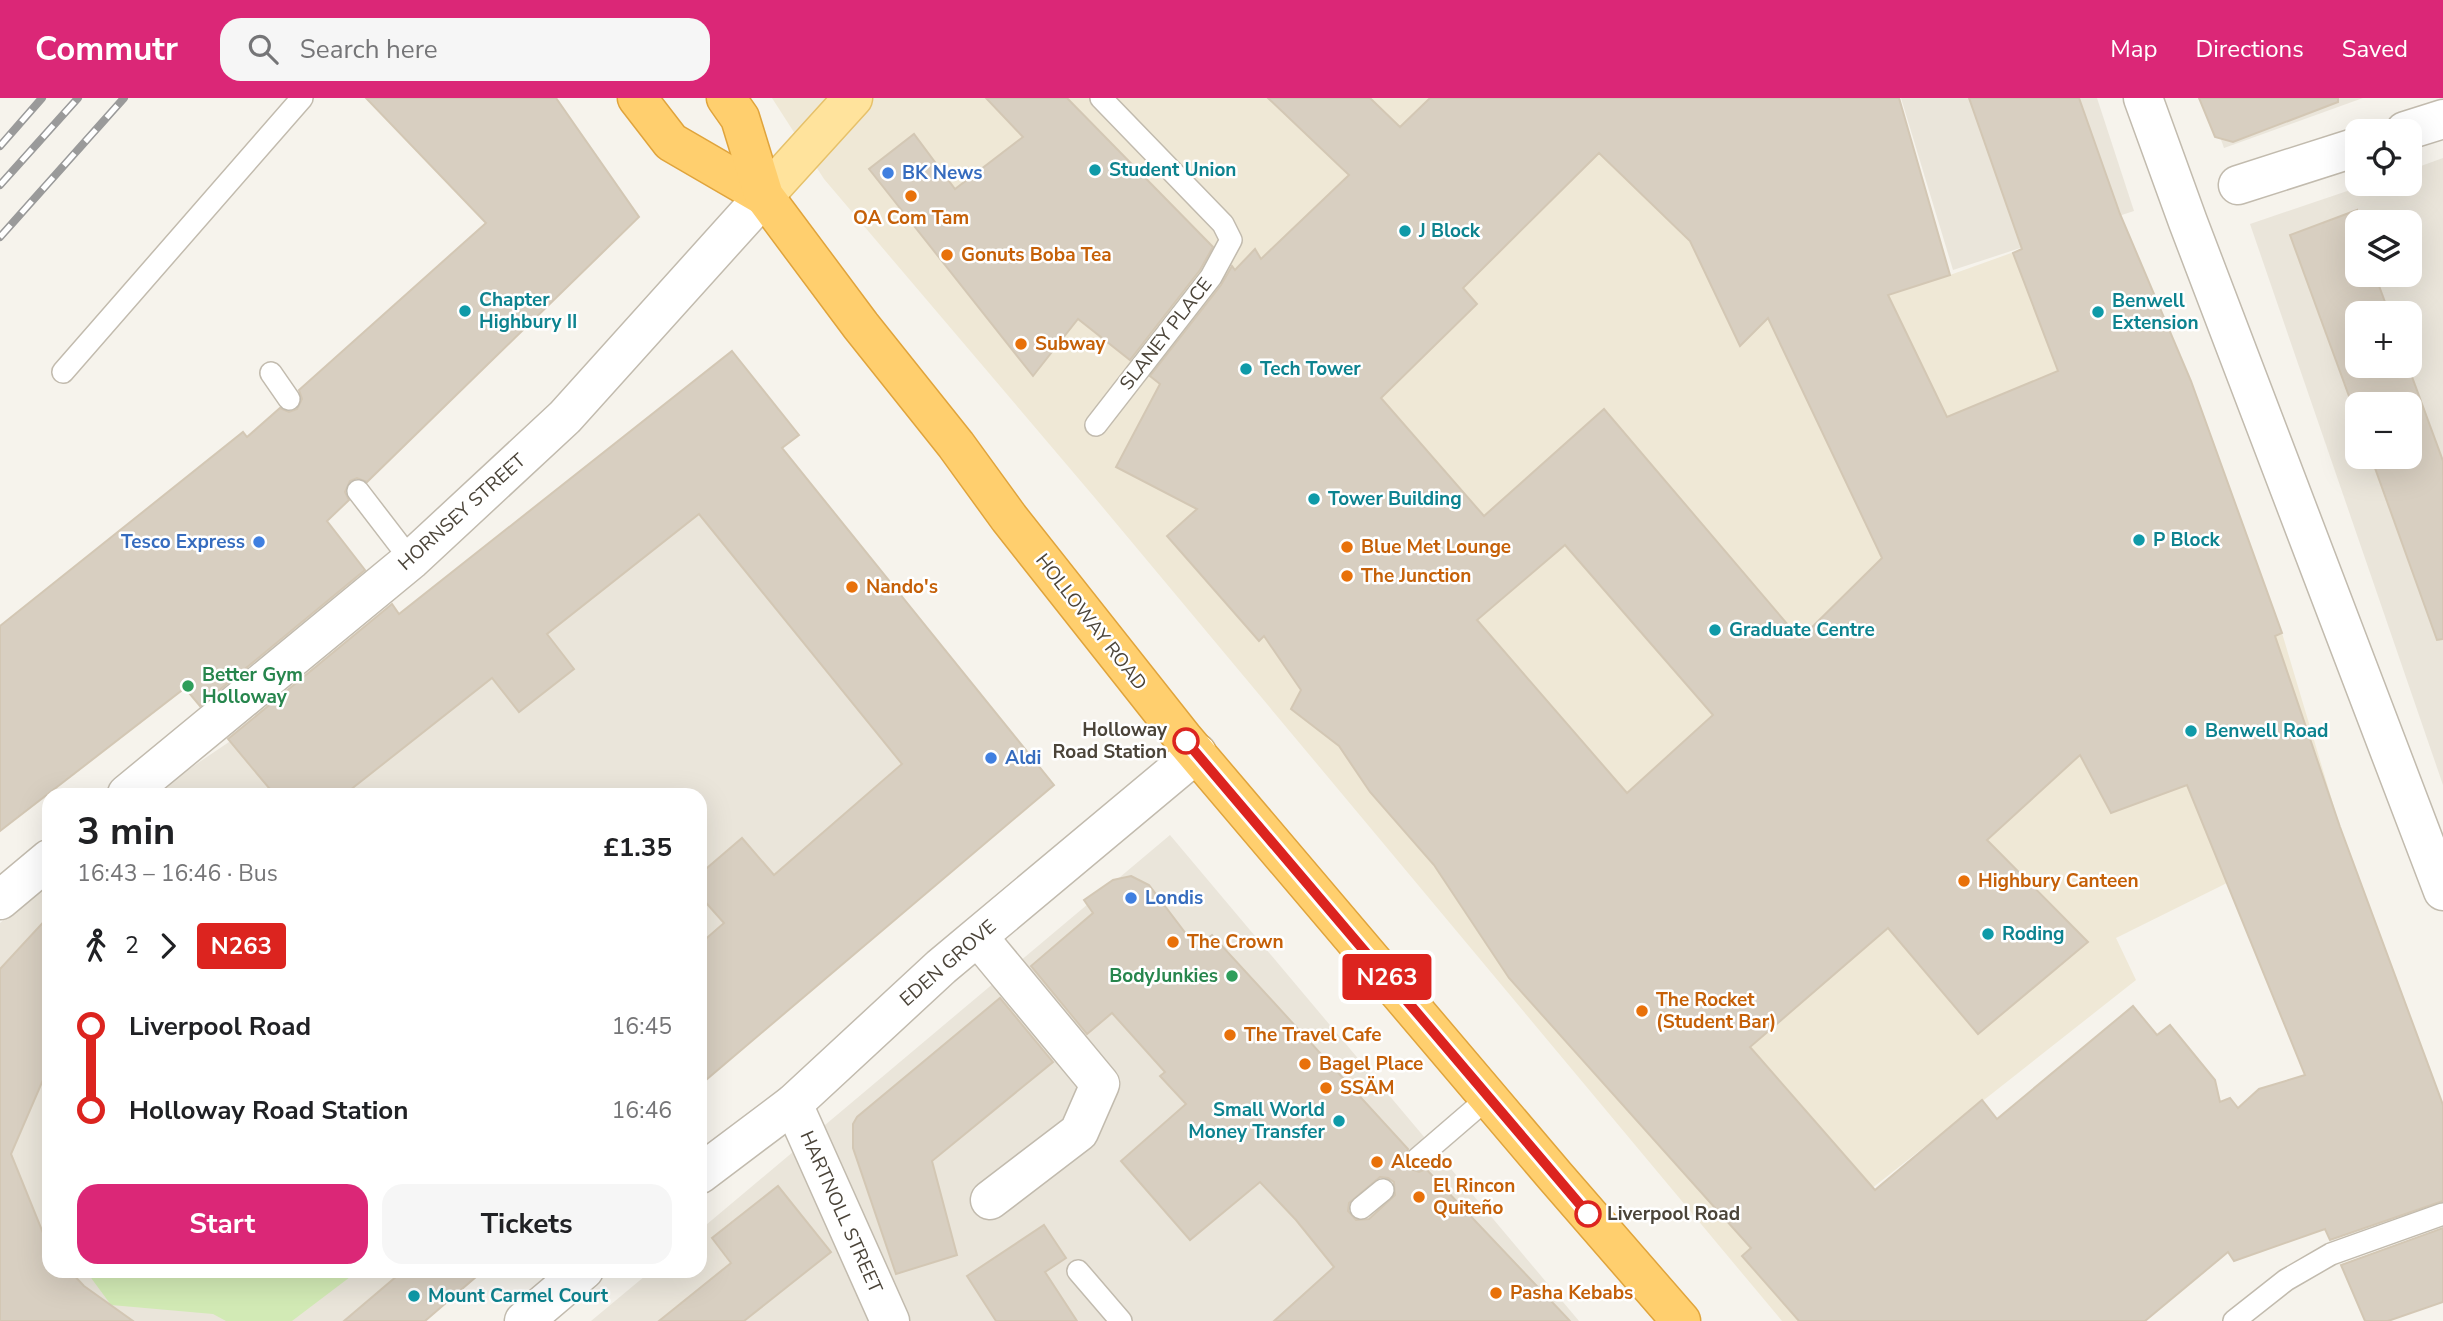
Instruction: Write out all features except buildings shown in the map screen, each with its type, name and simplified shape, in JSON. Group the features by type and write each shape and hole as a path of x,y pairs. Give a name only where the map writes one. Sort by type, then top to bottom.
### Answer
{"highway":[{"name":"HOLLOWAY ROAD","path":"637,98 671,142 764,196"},
{"name":"HOLLOWAY ROAD","path":"726,98 740,118 764,196 1009,518 1197,753 1681,1321"}],"main road":[{"path":"764,196 853,98"}],"street":[{"path":"2143,98 2443,891"},
{"path":"2422,125 2443,118"},
{"path":"2238,184 2345,151"},
{"name":"HORNSEY STREET","path":"134,788 411,560 565,417 764,196"},
{"name":"EDEN GROVE","path":"707,1169 793,1104 940,967 1197,753"},
{"path":"0,900 42,865"},
{"path":"978,937 1100,1084 1079,1132 990,1200"},
{"name":"HARTNOLL STREET","path":"793,1104 890,1321"},
{"path":"524,1321 575,1278"}],"lane":[{"path":"63,372 302,98"},
{"name":"SLANEY PLACE","path":"1096,425 1211,277 1231,240 1223,224 1101,98"},
{"path":"271,373 289,400"},
{"path":"358,491 411,560"},
{"path":"1417,1159 1489,1097"},
{"path":"1361,1208 1383,1190"},
{"path":"2234,1321 2287,1280 2331,1254 2443,1213"},
{"path":"1078,1271 1121,1321"}],"shaded area":[{"path":"772,98 1899,98 1950,275 2120,214 2282,633 2340,827 2116,938 2136,980 1871,1189 1851,1321 1782,1321 1095,498 824,179"},
{"path":"1901,98 2097,98 2134,211 1953,270"},
{"path":"2206,98 2363,98 2224,148"},
{"path":"2443,158 2443,785 2250,224 2345,192 2345,196 2422,196 2422,166"},
{"path":"732,351 799,435 782,449 1054,785 707,1079 707,788 161,788 281,707"},
{"path":"1170,835 1579,1321 591,1321 643,1278 707,1278 707,1224"},
{"path":"42,886 42,1278 476,1278 425,1321 0,1321 0,923"}],"green space":[{"path":"91,1278 349,1278 292,1321 226,1321 213,1314 111,1305"}],"railway":[{"path":"0,146 42,98"},
{"path":"0,185 78,98"},
{"path":"0,237 124,98"}],"bus line":[{"name":"N263","path":"1186,741 1588,1214"}],"place":[{"name":"Student Union","path":"1095,170"},
{"name":"BK News","path":"888,173"},
{"name":"OA Com Tam","path":"911,196"},
{"name":"J Block","path":"1405,231"},
{"name":"Gonuts Boba Tea","path":"947,255"},
{"name":"Chapter Highbury II","path":"465,311"},
{"name":"Benwell Extension","path":"2098,312"},
{"name":"Subway","path":"1021,344"},
{"name":"Tech Tower","path":"1246,369"},
{"name":"Tower Building","path":"1314,499"},
{"name":"P Block","path":"2139,540"},
{"name":"Tesco Express","path":"259,542"},
{"name":"Blue Met Lounge","path":"1347,547"},
{"name":"The Junction","path":"1347,576"},
{"name":"Nando's","path":"852,587"},
{"name":"Graduate Centre","path":"1715,630"},
{"name":"Better Gym Holloway","path":"188,686"},
{"name":"Benwell Road","path":"2191,731"},
{"name":"Holloway Road Station","path":"1186,741"},
{"name":"Aldi","path":"991,758"},
{"name":"Highbury Canteen","path":"1964,881"},
{"name":"Londis","path":"1131,898"},
{"name":"Roding","path":"1988,934"},
{"name":"The Crown","path":"1173,942"},
{"name":"BodyJunkies","path":"1232,976"},
{"name":"The Rocket (Student Bar)","path":"1642,1011"},
{"name":"The Travel Cafe","path":"1230,1035"},
{"name":"Bagel Place","path":"1305,1064"},
{"name":"SSÄM","path":"1326,1088"},
{"name":"Small World Money Transfer","path":"1339,1121"},
{"name":"Alcedo","path":"1377,1162"},
{"name":"El Rincon Quiteño","path":"1419,1197"},
{"name":"Liverpool Road","path":"1588,1214"},
{"name":"Pasha Kebabs","path":"1496,1293"},
{"name":"Mount Carmel Court","path":"414,1296"}]}
